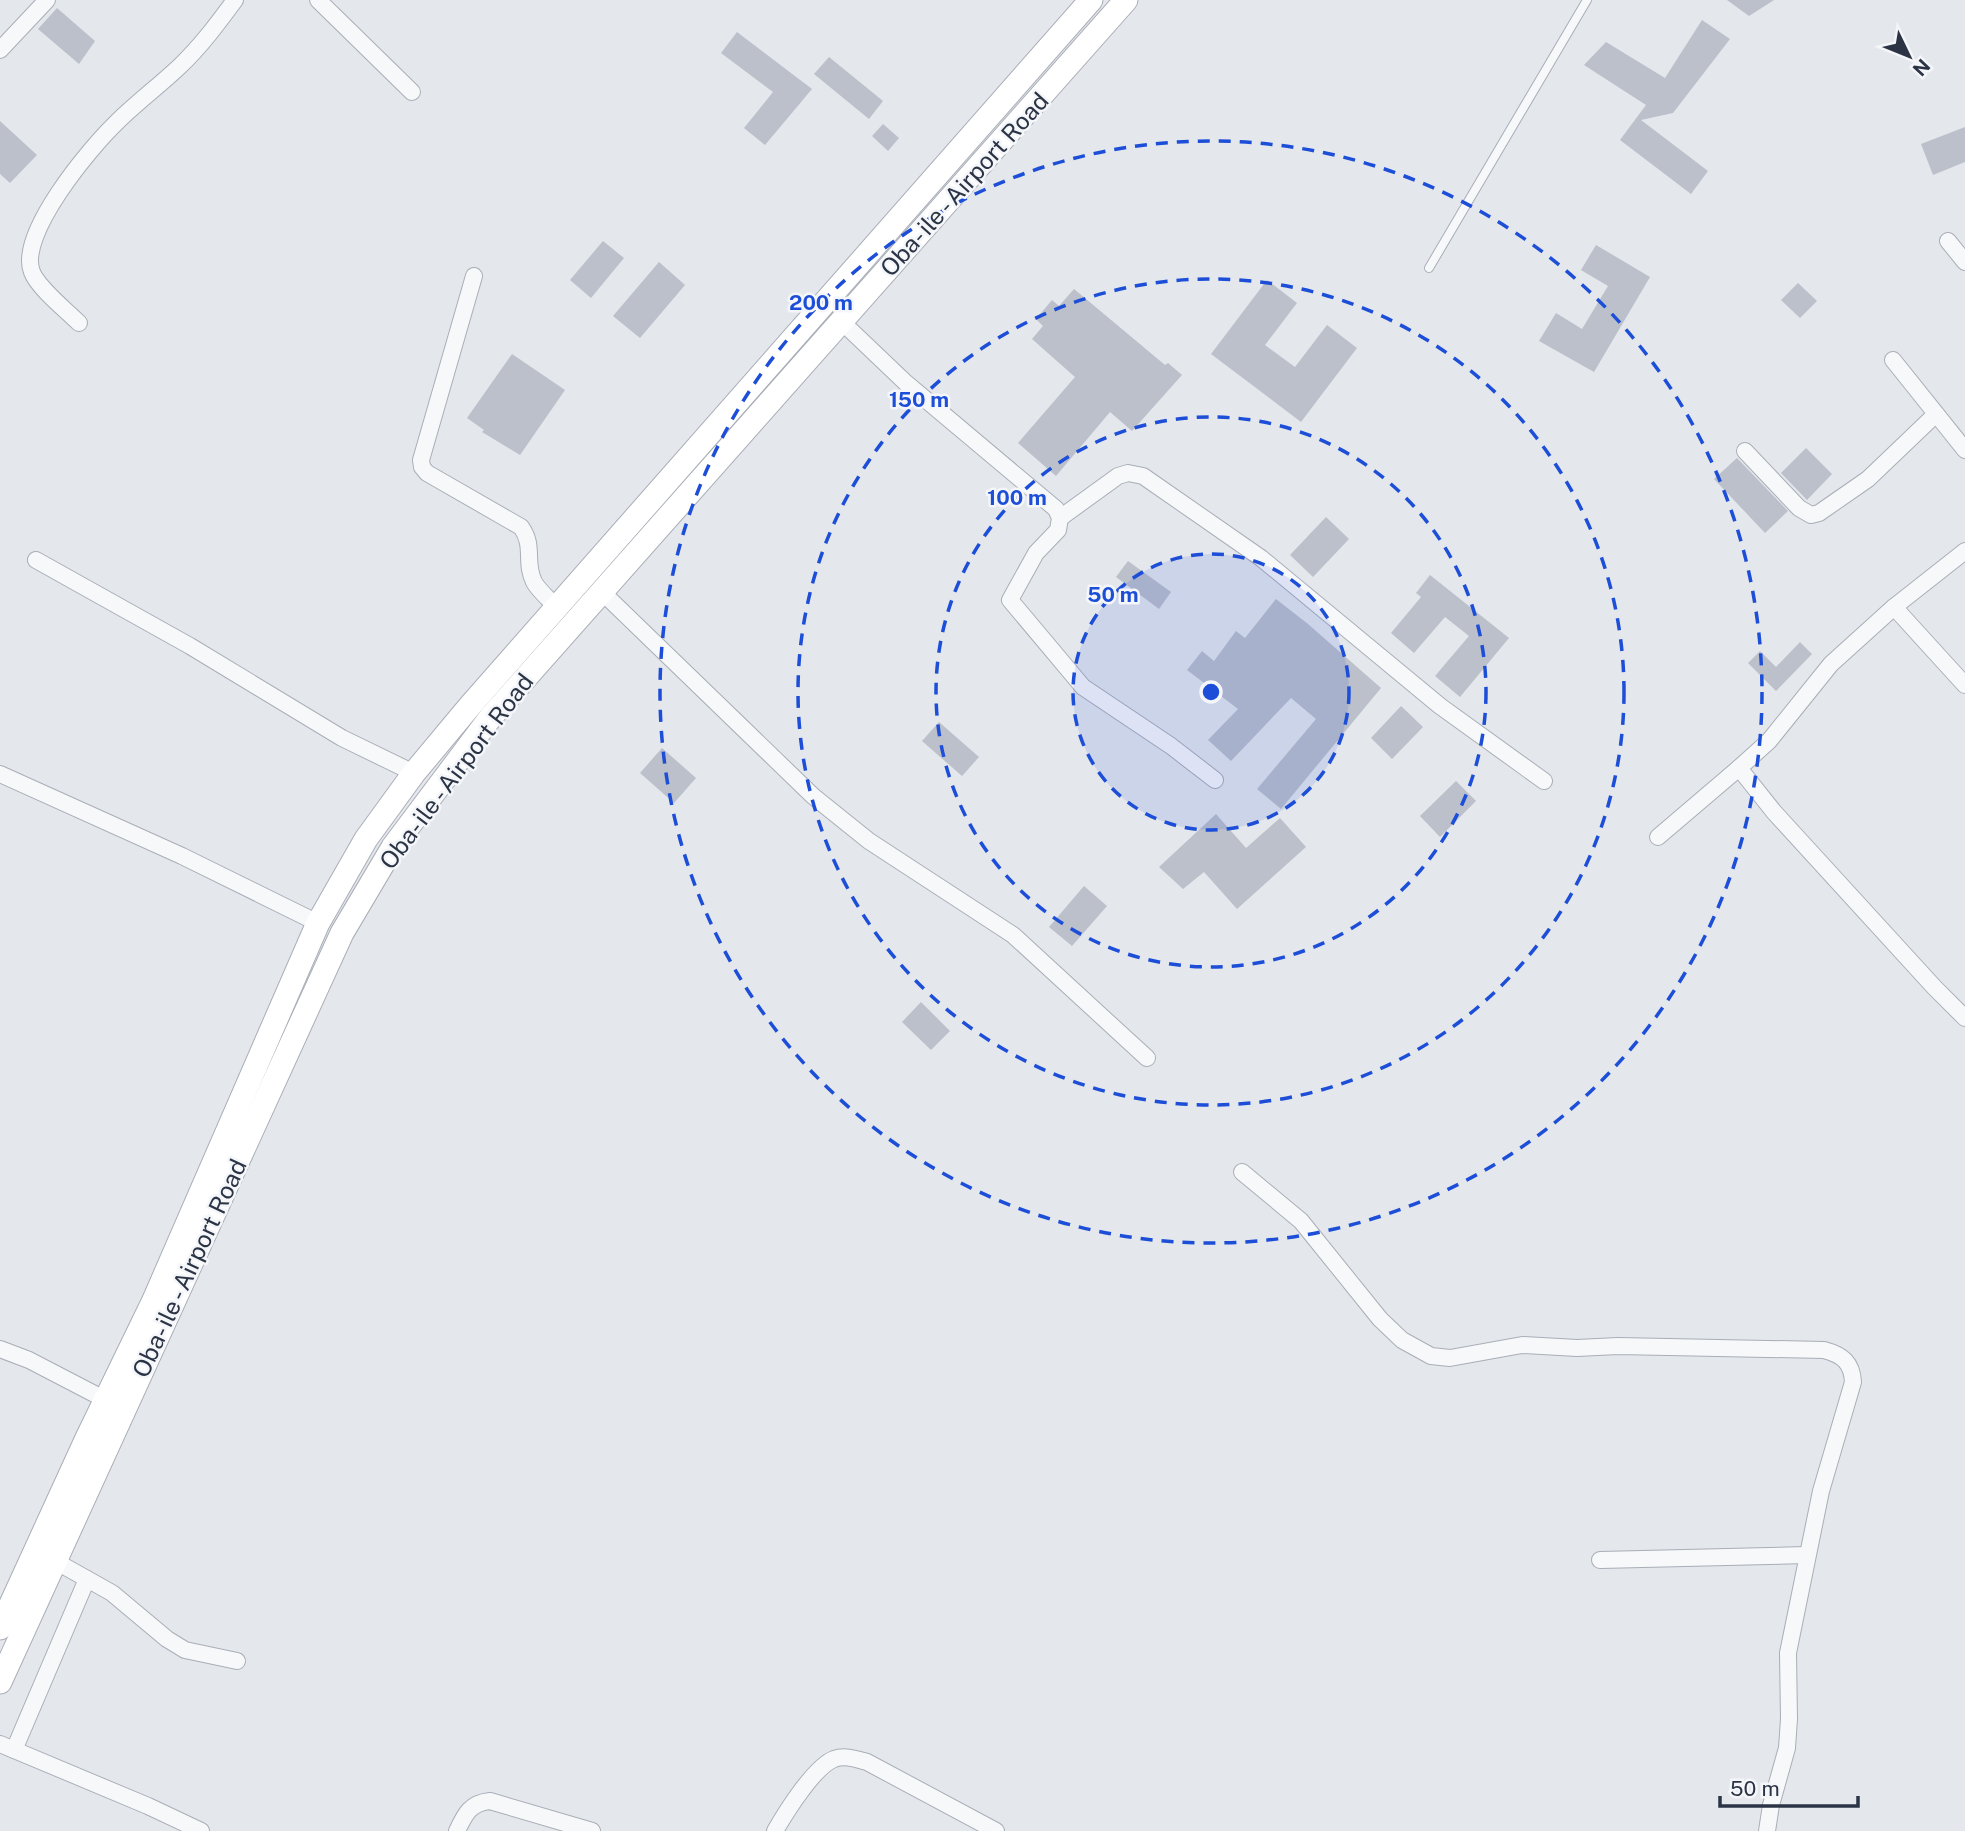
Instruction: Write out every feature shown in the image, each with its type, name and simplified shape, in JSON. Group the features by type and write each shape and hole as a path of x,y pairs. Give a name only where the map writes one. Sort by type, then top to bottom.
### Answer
{"main road":[{"name":"Oba- ile - Airport Road","path":"0,1682 55,1561 97,1442 106,1400 154,1300 318,923 366,839 414,773 1091,0"},
{"name":"Oba- ile - Airport Road","path":"0,1628 181,1288 342,933 393,847 490,718 1126,0"},
{"path":"1013,90 1034,105"}],"street":[{"path":"0,50 47,0"},
{"path":"79,323 32,272 30,255 45,213 98,142 181,65 234,0"},
{"path":"318,0 412,92"},
{"path":"1948,241 1965,262"},
{"path":"474,276 421,460 422,467 427,473 521,527 528,536 533,580 557,608"},
{"path":"842,322 906,383 1056,509 1060,518 1058,530 1036,553 1010,600 1083,687 1171,746 1215,780"},
{"path":"1893,360 1965,450"},
{"path":"1745,451 1799,508 1811,515 1819,513 1868,479 1936,414"},
{"path":"1060,518 1118,476 1128,473 1143,476 1261,558 1440,706 1544,782"},
{"path":"1658,837 1769,741 1831,664 1894,607 1965,551"},
{"path":"36,559 190,646 342,738 414,773"},
{"path":"601,591 813,796 869,841 1013,935 1147,1058"},
{"path":"1894,607 1965,685"},
{"path":"1739,768 1784,822 1965,1018"},
{"path":"0,774 182,856 318,923"},
{"path":"1242,1172 1301,1221 1380,1319 1402,1340 1431,1356 1450,1358 1532,1345 1577,1348 1618,1346 1824,1350 1846,1360 1852,1371 1853,1382 1821,1491 1788,1653 1787,1748 1771,1805 1767,1831"},
{"path":"0,1349 29,1360 106,1400"},
{"path":"1600,1560 1807,1555"},
{"path":"55,1561 112,1593 167,1639 185,1650 237,1661"},
{"path":"87,1579 7,1747 148,1805 201,1831"},
{"path":"775,1831 803,1790 824,1766 834,1759 847,1757 867,1762 996,1831"},
{"path":"457,1831 473,1805 490,1801 592,1831"}],"lane":[{"path":"1429,268 1587,0"}],"building":[{"path":"1727,0 1774,0 1749,16"},
{"path":"57,8 95,41 79,64 38,29"},
{"path":"1702,20 1730,39 1673,113 1641,120 1708,171 1691,194 1620,140 1646,105 1584,65 1606,42 1665,78"},
{"path":"737,32 812,89 765,145 744,128 773,92 721,53"},
{"path":"829,57 883,101 869,119 814,74"},
{"path":"0,121 37,155 10,183 0,174"},
{"path":"883,124 899,138 888,151 872,136"},
{"path":"1965,127 1965,162 1933,175 1921,144"},
{"path":"603,241 624,258 591,298 570,280"},
{"path":"1596,245 1650,277 1594,372 1539,341 1556,313 1582,329 1608,286 1581,270"},
{"path":"659,262 685,285 640,338 613,316"},
{"path":"1267,280 1297,303 1265,345 1295,367 1327,325 1357,348 1301,422 1211,354"},
{"path":"1798,283 1817,301 1800,318 1781,300"},
{"path":"1074,289 1165,365 1168,363 1182,375 1132,431 1110,412 1056,476 1018,443 1075,377 1032,339 1043,326 1036,319 1052,300 1059,306"},
{"path":"512,354 565,390 520,455 482,432 484,430 467,418"},
{"path":"1806,448 1832,474 1807,500 1781,473"},
{"path":"1737,458 1788,511 1765,533 1714,479"},
{"path":"1326,517 1349,539 1313,577 1290,555"},
{"path":"1128,561 1171,592 1159,609 1116,577"},
{"path":"1430,575 1509,638 1460,697 1435,676 1469,636 1445,617 1414,653 1391,633 1421,597 1416,593"},
{"path":"1276,599 1381,688 1281,809 1257,789 1316,719 1291,698 1231,761 1208,740 1238,709 1187,670 1202,651 1214,661 1236,631 1245,638"},
{"path":"1800,642 1812,654 1776,691 1748,663 1760,651 1776,667"},
{"path":"1401,706 1423,727 1392,759 1371,738"},
{"path":"939,722 979,757 962,776 922,741"},
{"path":"662,748 696,778 674,803 640,773"},
{"path":"1456,781 1476,801 1440,837 1420,816"},
{"path":"1216,814 1246,848 1280,818 1306,847 1237,909 1204,872 1183,889 1159,867"},
{"path":"1084,886 1107,906 1072,946 1049,927"},
{"path":"921,1002 950,1031 931,1050 902,1022"}]}
